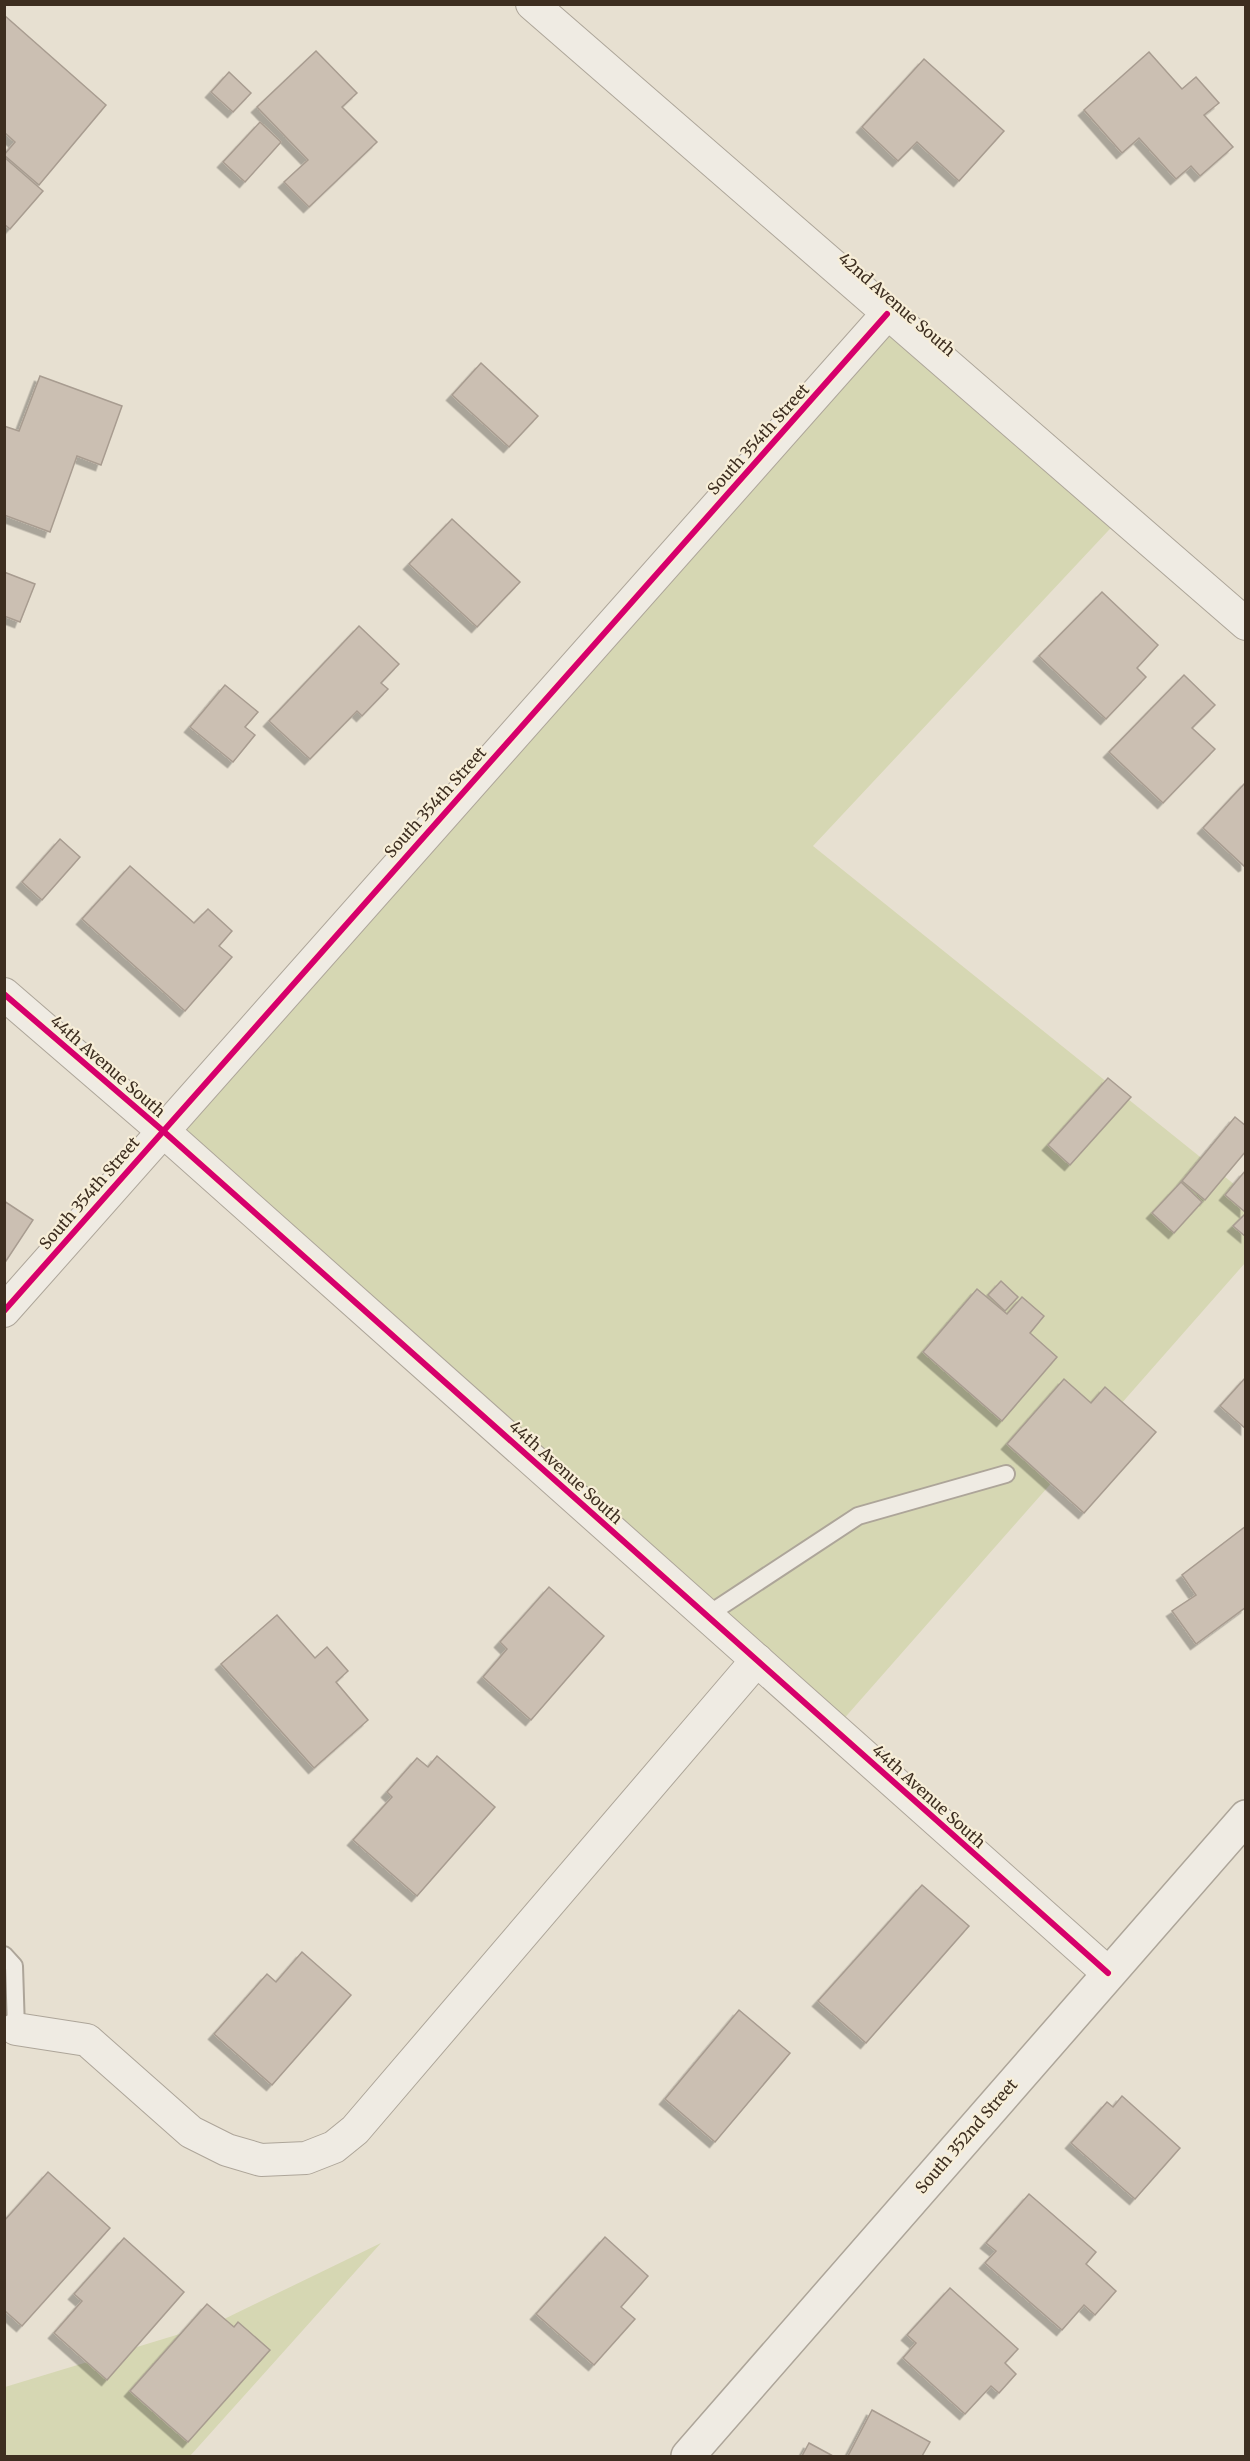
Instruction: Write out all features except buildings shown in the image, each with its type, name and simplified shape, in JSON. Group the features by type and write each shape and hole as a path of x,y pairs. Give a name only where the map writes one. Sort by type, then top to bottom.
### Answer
{"street":[{"name":"42nd Avenue South","path":"532,4 1245,624"},
{"name":"South 354th Street","path":"4,1311 887,314"},
{"name":"44th Avenue South","path":"4,994 162,1130 1108,1973"},
{"path":"16,2029 87,2040 191,2132 227,2150 261,2160 306,2157 334,2147 355,2130 757,1660"},
{"name":"South 352nd Street","path":"688,2457 1245,1816"}],"lane":[{"path":"706,1616 858,1516 1006,1474"},
{"path":"4,1955 14,1966 16,2029"}],"green space":[{"path":"887,314 1122,516 813,846 1245,1193 1245,1263 834,1730 162,1130"},
{"path":"381,2243 190,2456 5,2456 5,2387 216,2323"}],"cycle path":[{"path":"4,1311 887,314"},
{"path":"4,994 162,1130 1108,1973"}]}
